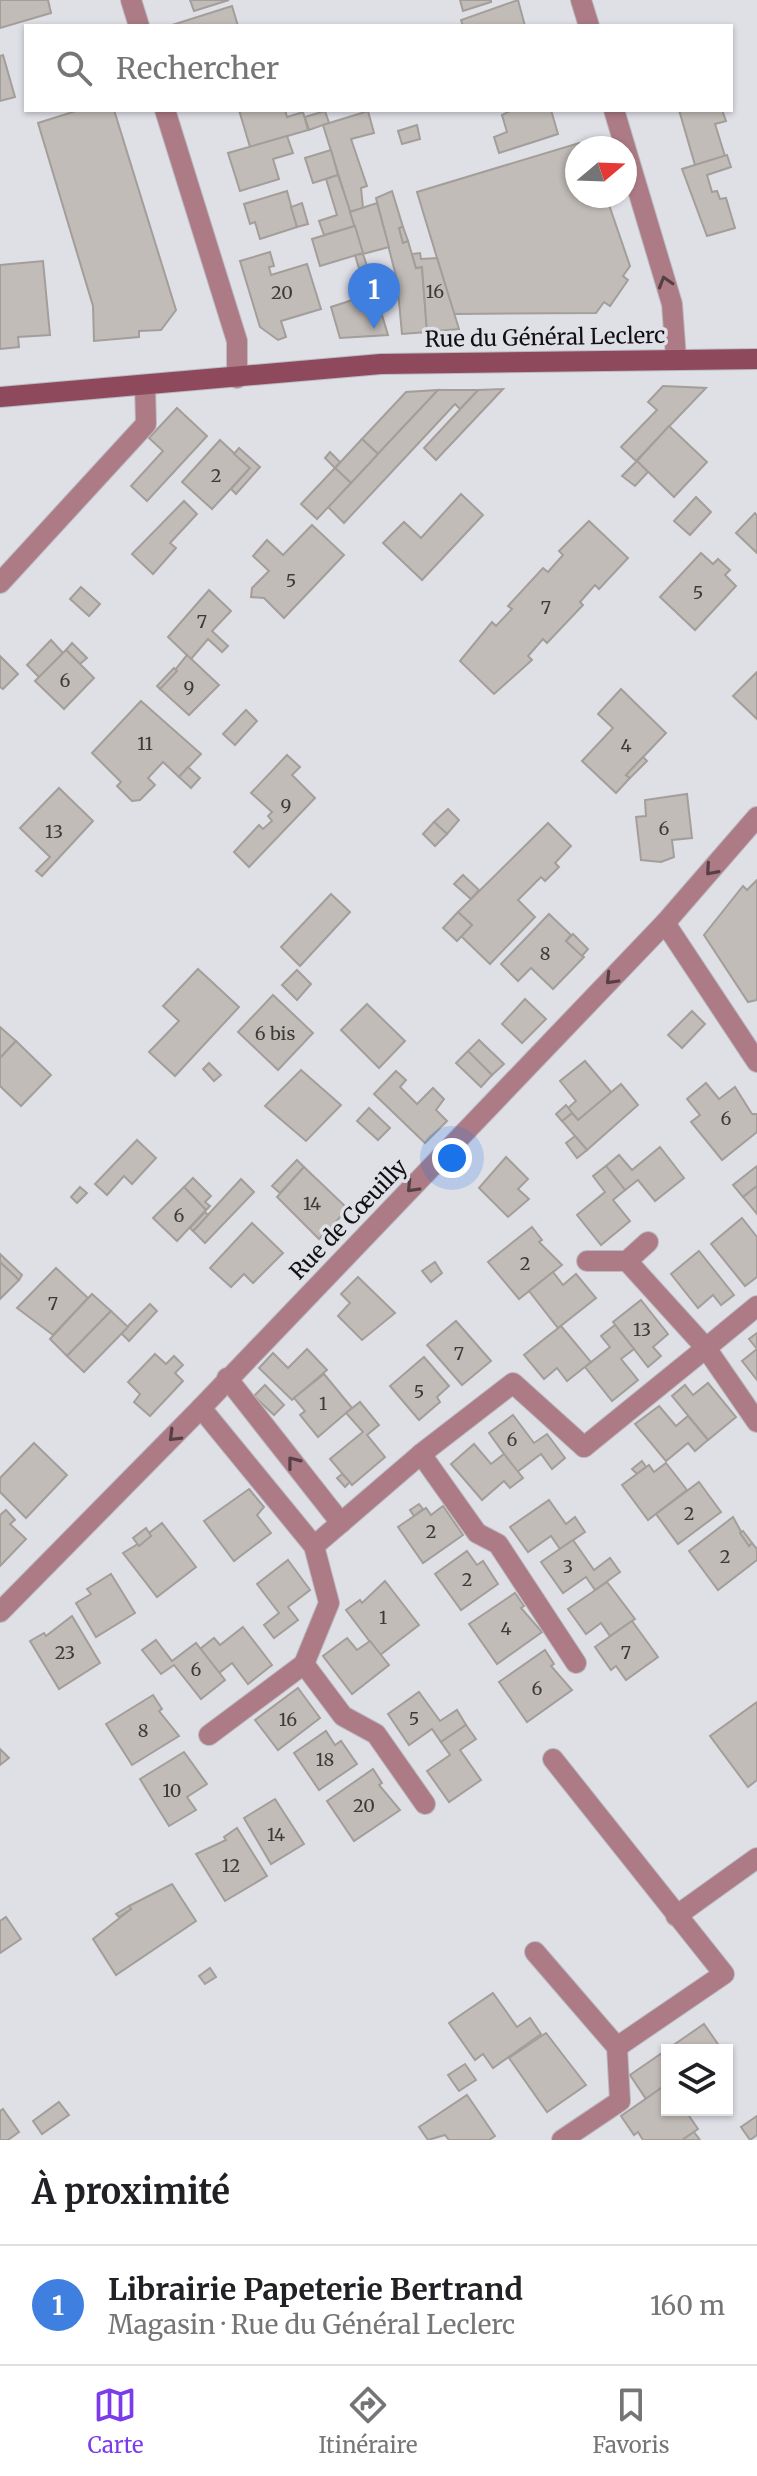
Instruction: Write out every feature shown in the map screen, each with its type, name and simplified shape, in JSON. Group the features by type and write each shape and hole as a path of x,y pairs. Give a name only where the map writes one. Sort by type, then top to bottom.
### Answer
{"main road":[{"name":"Rue du Général Leclerc","path":"0,397 381,364 757,359"}],"street":[{"path":"131,0 138,24"},
{"path":"581,0 588,24"},
{"path":"166,112 237,341 237,378"},
{"path":"615,112 672,304 676,358"},
{"path":"0,583 146,424 145,385"},
{"name":"Rue de Cœuilly","path":"0,1612 201,1408 665,923 757,817"},
{"path":"665,923 757,1062"},
{"path":"587,1261 627,1261 648,1242"},
{"path":"627,1261 706,1348 757,1422"},
{"path":"314,1546 421,1454 513,1383 584,1447 757,1306"},
{"path":"227,1378 341,1523"},
{"path":"201,1408 314,1546 329,1603 304,1664 209,1735"},
{"path":"421,1454 477,1533 498,1544 576,1663"},
{"path":"304,1664 343,1716 376,1734 425,1804"},
{"path":"553,1759 724,1974 617,2047"},
{"path":"676,1916 757,1858"},
{"path":"535,1952 617,2047 620,2101 562,2140"}],"building":[{"path":"0,0 48,0 51,13 0,28"},
{"path":"190,0 229,0 194,11"},
{"path":"460,0 491,0 491,2 463,11"},
{"path":"518,0 524,24 462,24 461,20"},
{"path":"232,6 237,24 175,24"},
{"path":"3,55 15,97 0,101 0,56"},
{"path":"73,112 115,112 176,310 161,330 139,331 139,337 94,341 93,306 38,123"},
{"path":"240,112 286,112 287,117 303,112 308,130 250,147"},
{"path":"325,112 329,123 309,130 305,117"},
{"path":"368,112 374,133 351,139 367,186 361,188 363,208 350,212 323,125"},
{"path":"508,112 552,112 558,134 499,153 494,137 507,132 502,115"},
{"path":"680,112 723,112 726,121 715,124 725,156 695,165"},
{"path":"417,125 420,139 402,144 398,131"},
{"path":"287,136 293,153 273,159 279,179 240,191 228,153"},
{"path":"565,147 565,208 610,208 630,266 623,276 628,280 610,306 604,302 596,313 454,314 417,192"},
{"path":"331,150 338,175 313,183 305,158"},
{"path":"727,155 731,167 707,175 712,192 717,191 720,199 726,198 735,228 707,236 682,169"},
{"path":"338,175 355,226 324,235 319,221 337,215 326,179"},
{"path":"287,191 297,227 260,239 255,222 250,224 244,204"},
{"path":"392,191 403,227 399,228 403,243 408,241 416,268 422,267 427,332 402,334 397,280 376,198"},
{"path":"302,203 308,224 297,227 291,207"},
{"path":"377,203 389,247 363,254 350,212"},
{"path":"355,226 363,253 320,266 312,239"},
{"path":"403,227 408,241 403,243 399,228"},
{"path":"270,252 274,266 269,267 271,275 307,264 321,309 281,321 286,337 278,340 260,327 240,261"},
{"path":"420,253 421,259 437,258 459,329 427,332 422,267 416,268 412,254"},
{"path":"363,254 369,272 361,275 355,255"},
{"path":"43,261 50,335 18,337 19,347 0,349 0,265"},
{"path":"369,272 388,335 340,338 331,307 368,295 361,275"},
{"path":"663,386 706,388 636,461 621,447 657,410 648,402"},
{"path":"503,389 436,460 424,448 478,390"},
{"path":"438,390 378,454 362,439 406,392"},
{"path":"438,390 478,390 460,409 455,404 344,523 328,507"},
{"path":"177,408 207,436 147,501 131,486 163,451 149,438"},
{"path":"669,426 707,462 674,497 637,461"},
{"path":"362,439 378,454 351,483 335,468"},
{"path":"220,440 250,468 212,509 182,482"},
{"path":"239,448 260,467 236,494 231,489 250,468 234,454"},
{"path":"330,452 340,462 335,468 325,458"},
{"path":"637,461 648,472 635,486 622,476"},
{"path":"335,468 351,483 317,519 301,504"},
{"path":"461,494 483,515 422,580 383,543 404,522 421,538"},
{"path":"696,497 711,512 690,535 674,521"},
{"path":"184,501 197,514 170,543 176,548 153,574 132,554"},
{"path":"755,513 757,516 757,553 736,533"},
{"path":"589,521 628,558 599,589 595,585 580,602 583,605 547,643 543,639 528,656 532,660 494,694 460,661 492,622 496,626 512,609 508,606 543,568 548,572 563,555 559,551"},
{"path":"312,525 344,555 284,618 264,598 251,597 252,588 269,571 253,556 267,540 283,555"},
{"path":"701,553 713,564 718,559 730,570 725,575 736,586 695,630 660,597"},
{"path":"81,587 100,604 89,616 70,599"},
{"path":"209,590 231,611 212,631 228,646 222,652 208,639 191,659 168,637"},
{"path":"51,640 63,653 39,677 27,665"},
{"path":"72,643 87,658 80,664 66,650"},
{"path":"66,650 94,678 64,709 35,681"},
{"path":"187,655 219,685 189,715 160,689"},
{"path":"0,656 18,674 3,689 0,687"},
{"path":"174,668 177,671 160,689 157,686"},
{"path":"757,672 757,719 733,696"},
{"path":"621,689 666,733 626,775 630,778 616,793 582,761 613,728 598,714"},
{"path":"141,701 201,754 179,777 163,762 148,778 155,785 140,800 132,801 117,786 121,782 92,753"},
{"path":"246,710 257,721 235,745 223,734"},
{"path":"287,755 300,767 292,775 315,798 249,867 234,852 259,825 263,829 272,821 268,816 272,812 251,793"},
{"path":"643,757 647,761 630,778 626,775"},
{"path":"188,767 200,778 191,788 179,777"},
{"path":"59,788 93,821 42,876 36,871 50,857 20,828"},
{"path":"687,794 692,838 672,840 674,857 661,862 641,860 636,817 646,816 645,800"},
{"path":"448,809 459,820 447,834 434,822"},
{"path":"434,822 447,834 435,846 423,834"},
{"path":"548,823 571,846 555,863 559,867 545,881 541,877 518,900 535,917 490,964 461,936 472,925 458,912"},
{"path":"463,875 479,890 471,899 454,884"},
{"path":"757,880 757,1000 748,1002 704,935 743,886 747,890"},
{"path":"331,894 350,912 300,966 281,947"},
{"path":"458,912 472,925 457,941 443,928"},
{"path":"549,914 571,935 566,941 584,957 553,989 531,968 518,981 501,964"},
{"path":"573,934 588,949 582,956 566,941"},
{"path":"198,969 239,1007 175,1076 149,1052 179,1021 163,1006"},
{"path":"297,970 311,984 297,1000 282,985"},
{"path":"273,995 313,1033 278,1070 238,1032"},
{"path":"525,999 546,1019 522,1043 502,1024"},
{"path":"367,1004 405,1041 379,1068 341,1030"},
{"path":"692,1011 705,1024 682,1048 668,1035"},
{"path":"0,1027 16,1041 0,1058"},
{"path":"479,1040 504,1064 492,1075 468,1051"},
{"path":"16,1041 51,1075 21,1106 0,1086 0,1058"},
{"path":"468,1051 492,1075 481,1087 456,1063"},
{"path":"585,1061 612,1093 578,1120 568,1108 576,1101 560,1081"},
{"path":"209,1063 221,1075 214,1081 203,1069"},
{"path":"301,1070 341,1105 306,1141 265,1106"},
{"path":"396,1071 406,1080 400,1087 417,1104 433,1088 444,1099 436,1110 447,1121 425,1143 374,1094"},
{"path":"706,1083 719,1099 735,1087 752,1114 757,1114 757,1132 722,1160 691,1122 700,1115 687,1099"},
{"path":"621,1084 638,1105 587,1150 562,1121 572,1113 578,1120"},
{"path":"566,1105 572,1113 562,1121 556,1114"},
{"path":"369,1108 390,1128 378,1140 357,1121"},
{"path":"575,1136 587,1150 577,1158 566,1143"},
{"path":"137,1140 156,1158 132,1184 124,1176 107,1195 95,1184"},
{"path":"660,1147 684,1178 655,1201 638,1180 625,1190 606,1166 619,1155 632,1170"},
{"path":"506,1157 528,1179 518,1189 529,1199 508,1217 479,1188"},
{"path":"297,1160 304,1167 280,1193 272,1186"},
{"path":"606,1166 625,1190 613,1200 630,1221 601,1245 577,1215 605,1192 593,1176"},
{"path":"757,1166 757,1186 743,1197 733,1185"},
{"path":"304,1167 348,1209 319,1239 277,1197"},
{"path":"193,1178 211,1196 205,1202 210,1206 206,1210 184,1187"},
{"path":"241,1179 254,1192 205,1243 193,1231"},
{"path":"757,1186 757,1214 743,1197"},
{"path":"80,1187 87,1193 77,1203 71,1197"},
{"path":"184,1187 206,1210 177,1241 153,1218"},
{"path":"205,1212 208,1215 193,1231 190,1228"},
{"path":"742,1218 757,1237 757,1277 745,1286 711,1244"},
{"path":"252,1223 283,1253 253,1283 244,1274 231,1287 210,1268"},
{"path":"532,1227 542,1240 539,1242 562,1265 519,1299 488,1262"},
{"path":"699,1251 734,1295 721,1305 713,1295 698,1308 671,1274"},
{"path":"0,1254 22,1275 19,1280 0,1262"},
{"path":"0,1262 19,1280 0,1299"},
{"path":"435,1262 442,1273 431,1282 422,1271"},
{"path":"56,1268 88,1298 53,1335 17,1308"},
{"path":"553,1272 563,1285 576,1274 596,1298 558,1328 529,1291"},
{"path":"358,1277 395,1313 362,1340 338,1316 350,1303 341,1294"},
{"path":"92,1294 111,1311 67,1356 50,1339"},
{"path":"641,1300 668,1334 653,1347 661,1356 648,1367 613,1322"},
{"path":"150,1304 157,1311 129,1341 121,1333"},
{"path":"111,1311 128,1327 84,1372 67,1356"},
{"path":"456,1321 491,1361 462,1385 427,1345"},
{"path":"615,1325 634,1349 621,1359 638,1380 612,1401 585,1367 610,1347 601,1336"},
{"path":"561,1326 591,1362 567,1381 557,1368 544,1379 524,1355"},
{"path":"757,1333 757,1349 749,1339"},
{"path":"307,1349 327,1370 292,1400 259,1368 273,1353 288,1368"},
{"path":"757,1349 757,1380 742,1361"},
{"path":"155,1354 166,1364 174,1356 183,1365 175,1373 183,1381 150,1416 134,1402 140,1394 128,1382"},
{"path":"424,1357 449,1386 437,1397 440,1402 419,1420 390,1386"},
{"path":"324,1374 352,1408 318,1437 300,1415 305,1411 294,1398"},
{"path":"708,1383 736,1417 708,1440 672,1396 685,1385 693,1395"},
{"path":"265,1385 284,1405 274,1415 254,1396"},
{"path":"360,1402 379,1425 367,1435 385,1457 352,1485 330,1459 363,1432 346,1413"},
{"path":"659,1406 676,1426 688,1416 708,1440 695,1451 688,1443 666,1461 635,1424"},
{"path":"513,1415 534,1443 547,1434 565,1458 552,1469 541,1454 517,1472 489,1433"},
{"path":"34,1443 67,1475 26,1518 0,1492 0,1478"},
{"path":"474,1444 491,1464 504,1454 523,1478 510,1488 504,1481 482,1500 451,1464"},
{"path":"642,1461 646,1467 637,1474 632,1469"},
{"path":"666,1463 687,1490 648,1520 622,1485 649,1465 654,1472"},
{"path":"342,1474 350,1482 345,1487 337,1478"},
{"path":"699,1482 721,1512 678,1544 656,1514"},
{"path":"249,1489 264,1507 257,1515 271,1533 234,1561 204,1521"},
{"path":"549,1500 566,1524 575,1517 585,1532 560,1549 551,1536 528,1552 510,1527"},
{"path":"419,1504 423,1509 414,1516 410,1510"},
{"path":"443,1506 463,1535 423,1563 398,1527 426,1508 431,1515"},
{"path":"6,1510 15,1520 10,1524 26,1539 0,1566 0,1515"},
{"path":"733,1517 749,1546 752,1543 757,1549 757,1560 718,1590 689,1551"},
{"path":"162,1523 196,1567 157,1597 123,1553 151,1536 149,1533"},
{"path":"146,1528 151,1536 139,1546 133,1538"},
{"path":"743,1531 752,1543 749,1546 740,1533"},
{"path":"573,1540 594,1570 610,1558 620,1572 595,1590 586,1577 563,1593 541,1562"},
{"path":"467,1551 477,1565 483,1561 498,1584 461,1610 435,1574"},
{"path":"288,1560 310,1590 288,1607 298,1620 274,1638 264,1625 279,1613 257,1584"},
{"path":"111,1574 135,1613 96,1637 76,1603 91,1594 87,1589"},
{"path":"385,1581 419,1625 380,1655 346,1610 360,1600 362,1603"},
{"path":"607,1582 635,1619 610,1636 601,1623 586,1634 568,1609"},
{"path":"515,1593 524,1606 521,1608 542,1632 497,1664 469,1624"},
{"path":"72,1616 100,1663 59,1689 30,1641 44,1633 46,1636"},
{"path":"632,1621 658,1657 626,1680 616,1666 611,1670 595,1647"},
{"path":"243,1627 272,1665 248,1684 232,1663 219,1673 200,1649 214,1638 220,1645"},
{"path":"347,1638 357,1650 370,1641 389,1665 352,1694 323,1656"},
{"path":"156,1640 172,1661 196,1643 225,1680 201,1699 174,1665 161,1674 142,1650"},
{"path":"545,1650 554,1664 551,1666 572,1690 527,1722 499,1682"},
{"path":"298,1688 320,1718 278,1750 255,1720"},
{"path":"419,1692 440,1721 457,1710 466,1725 441,1742 432,1729 409,1745 388,1714"},
{"path":"153,1695 162,1709 159,1711 179,1736 132,1765 106,1724"},
{"path":"757,1702 757,1780 748,1787 710,1736"},
{"path":"466,1725 476,1739 460,1750 481,1780 449,1802 427,1771 450,1755 441,1742"},
{"path":"326,1731 335,1745 341,1741 357,1764 319,1790 294,1753"},
{"path":"0,1749 9,1758 0,1765"},
{"path":"184,1752 207,1784 187,1797 196,1810 169,1826 140,1779"},
{"path":"373,1769 382,1783 379,1785 400,1810 354,1841 327,1801"},
{"path":"275,1799 304,1844 271,1864 244,1818"},
{"path":"237,1828 267,1876 225,1901 196,1854 226,1840 224,1837"},
{"path":"172,1884 196,1921 116,1975 93,1939 131,1909 129,1906"},
{"path":"129,1906 131,1909 119,1917 116,1914"},
{"path":"6,1917 21,1939 0,1953 0,1921"},
{"path":"210,1968 216,1977 205,1984 199,1976"},
{"path":"493,1993 517,2027 530,2018 541,2034 493,2068 483,2054 475,2060 449,2023"},
{"path":"704,2024 718,2044 675,2044"},
{"path":"546,2033 586,2085 547,2112 509,2058"},
{"path":"661,2054 661,2088 646,2099 630,2075"},
{"path":"465,2064 476,2080 459,2091 448,2075"},
{"path":"661,2088 661,2116 689,2116 698,2129 682,2140 643,2140 638,2132 634,2135 621,2116"},
{"path":"467,2095 495,2136 489,2140 449,2140 445,2135 428,2140 419,2127"},
{"path":"59,2102 69,2115 42,2134 33,2121"},
{"path":"3,2109 19,2132 8,2140 0,2140 0,2111"},
{"path":"757,2116 757,2135 750,2140 741,2127"},
{"path":"694,2132 700,2140 682,2140"}],"place":[{"name":"Librairie Papeterie Bertrand","path":"374,329"}]}
